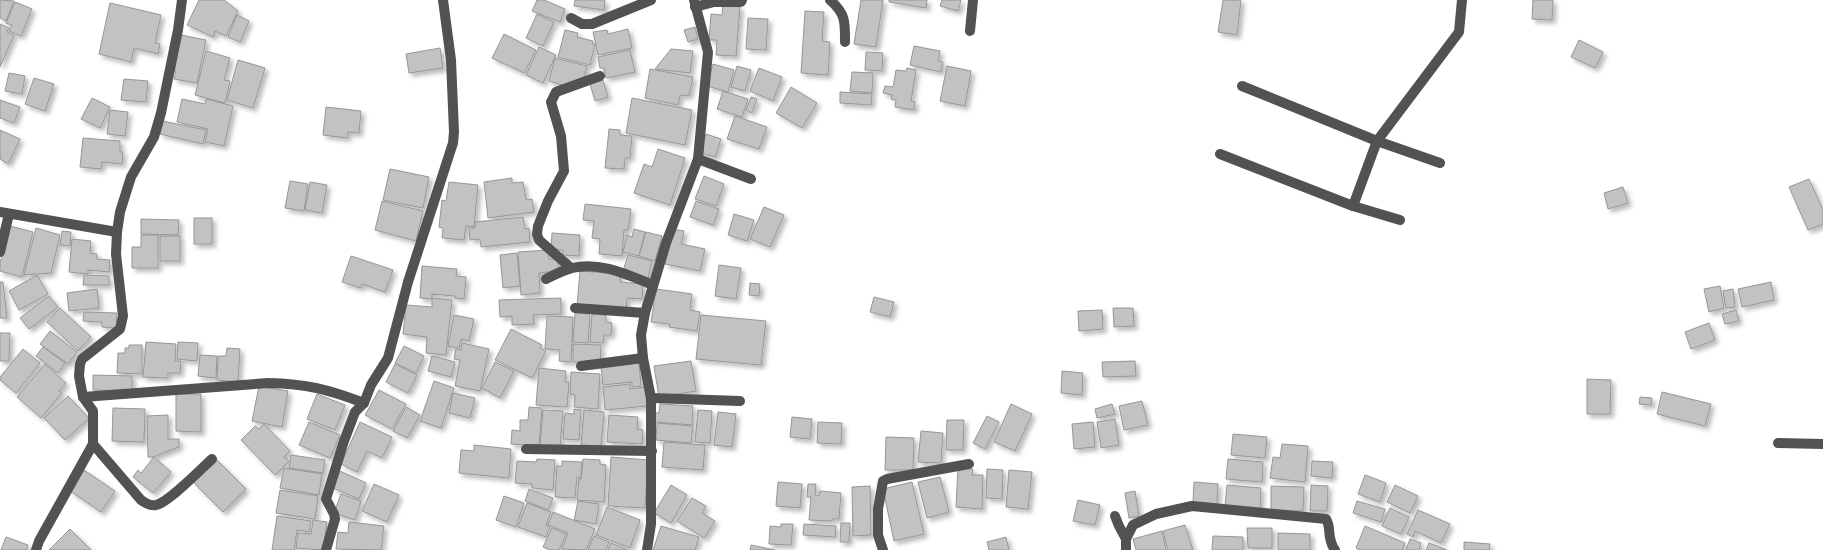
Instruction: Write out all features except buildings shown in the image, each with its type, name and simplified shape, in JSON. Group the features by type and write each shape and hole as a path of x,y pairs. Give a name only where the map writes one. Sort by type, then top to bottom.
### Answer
{"street":[{"path":"36,550 39,541 93,444 93,411 83,397 78,370 82,360 117,331 122,325 123,316 116,254 120,212 131,177 154,136 161,113 178,30 182,0"},
{"path":"326,550 335,519 334,514 326,500 344,441 355,412 364,402 371,386 388,358 408,282 453,143 454,132 451,60 443,0"},
{"path":"571,18 582,24 592,24 651,0"},
{"path":"647,550 651,524 651,398 643,358 641,335 653,285 674,217 698,159 708,52 694,3 741,2 742,0"},
{"path":"830,0 839,8 843,15 845,42"},
{"path":"970,31 973,0"},
{"path":"1353,206 1377,141 1459,32 1462,0"},
{"path":"571,268 537,237 537,230 548,201 564,171 561,136 551,102 556,92 600,76"},
{"path":"1242,86 1377,141 1440,163"},
{"path":"1220,154 1353,206 1400,220"},
{"path":"698,159 751,179"},
{"path":"0,252 5,213 117,232"},
{"path":"546,279 571,268 586,266 609,269 653,285"},
{"path":"575,308 645,314"},
{"path":"581,366 643,358"},
{"path":"83,397 260,384 293,384 317,387 364,402"},
{"path":"651,398 740,401"},
{"path":"1778,443 1823,444"},
{"path":"93,444 141,500 149,505 161,504 212,459"},
{"path":"526,449 652,451"},
{"path":"883,550 878,535 878,509 883,481 887,478 969,464"},
{"path":"1126,550 1126,539 1133,525 1156,514 1192,506 1326,519 1328,524 1329,543 1334,550"},
{"path":"1115,516 1126,539"}]}
